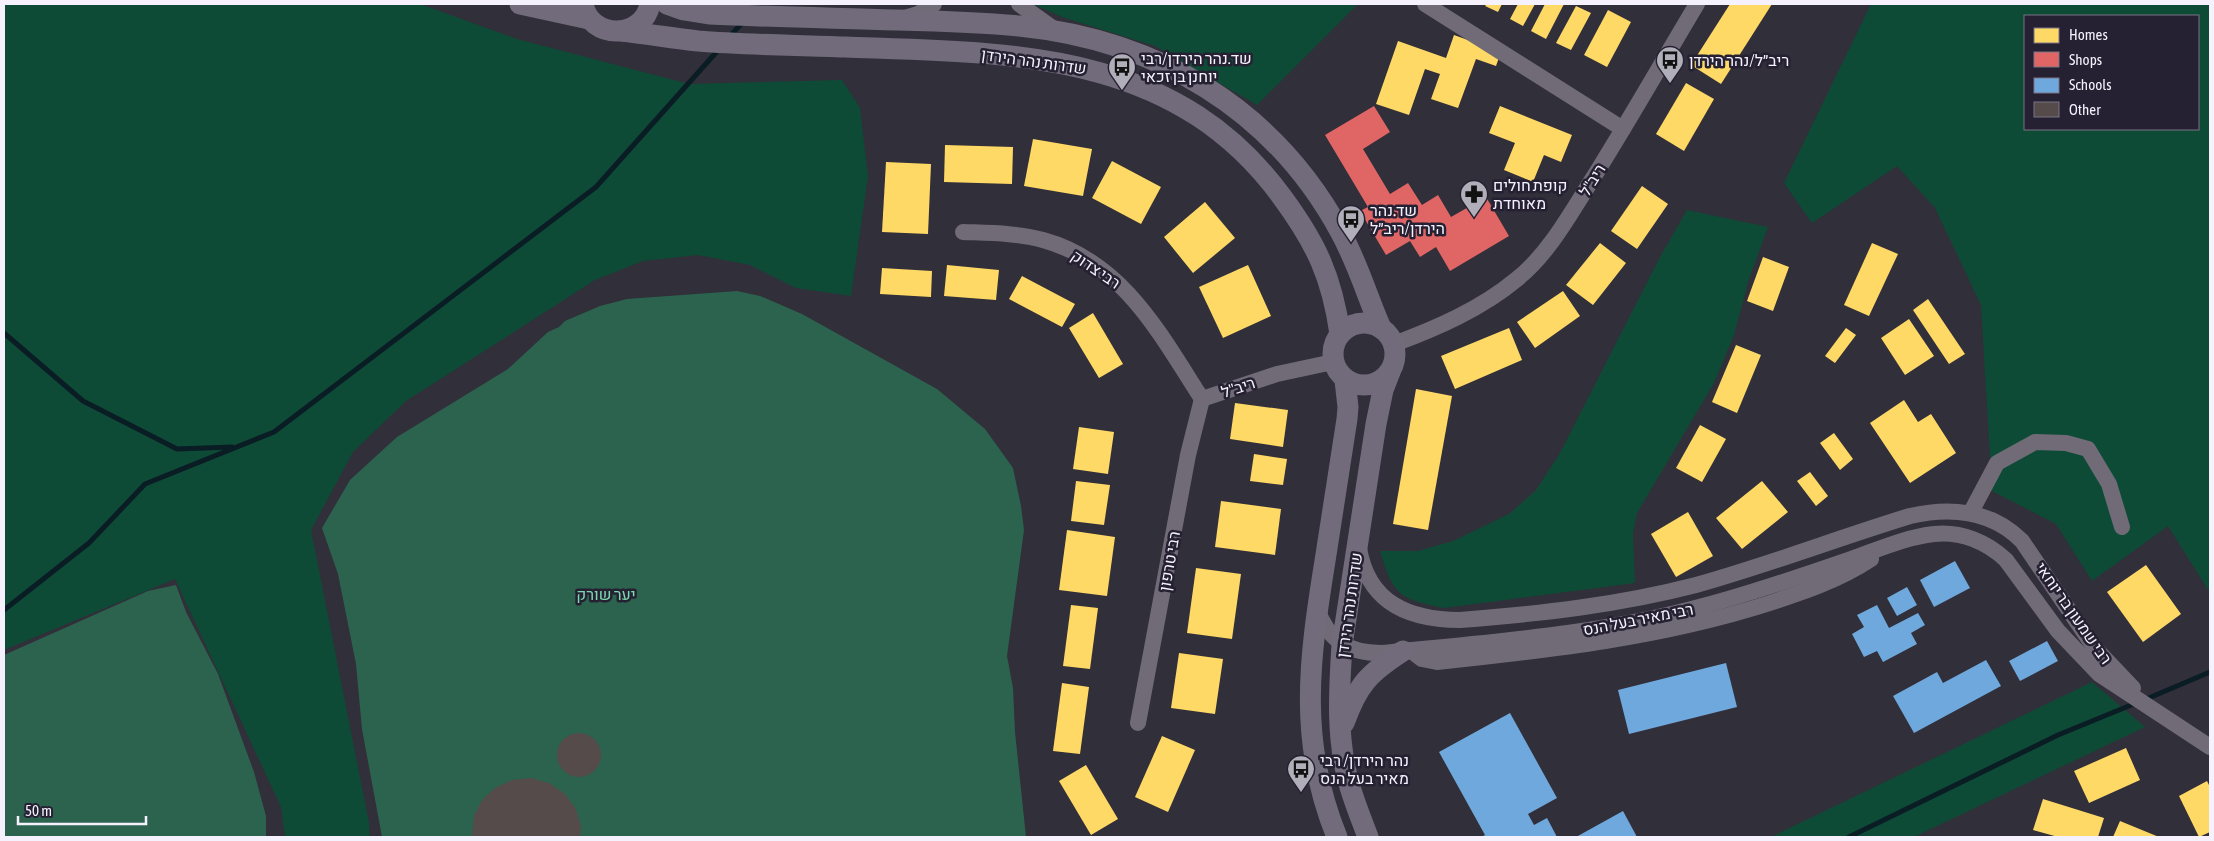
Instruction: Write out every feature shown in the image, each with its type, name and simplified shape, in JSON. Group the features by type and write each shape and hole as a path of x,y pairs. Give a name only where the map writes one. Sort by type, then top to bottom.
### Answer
{"main road":[{"path":"520,4 586,11"},
{"path":"621,31 638,24 644,17 650,4"},
{"name":"שדרות נהר הירדן","path":"667,4 684,10 709,14 1010,25 1058,32 1103,42 1146,57 1183,73 1249,117 1278,145 1323,204 1341,233 1356,263 1381,328"},
{"path":"712,4 748,16"},
{"name":"שדרות נהר הירדן","path":"586,11 603,29 699,41 1017,55 1095,70 1136,84 1170,99 1230,139 1262,172 1299,221 1315,246 1332,287 1340,334"},
{"path":"1364,323 1381,328 1394,344 1395,359 1390,372 1374,384 1354,384 1345,380 1333,362 1333,347 1340,334 1354,324 1364,323"},
{"name":"שדרות נהר הירדן","path":"1368,837 1349,785 1339,708 1342,645 1358,539 1380,402 1390,372"},
{"name":"שדרות נהר הירדן","path":"1336,837 1320,793 1312,747 1310,675 1313,636 1347,419 1348,407 1345,380"},
{"path":"1341,732 1355,694 1364,681 1374,671 1406,651"}],"street":[{"path":"898,20 918,14 934,4"},
{"path":"1019,4 1058,32"},
{"path":"1425,4 1623,129"},
{"name":"ריב\"ל","path":"1394,344 1438,327 1496,296 1519,278 1542,253 1574,209 1697,4"},
{"name":"רבי צדוק","path":"963,232 1042,240 1080,254 1120,283 1126,290 1151,320 1202,399"},
{"name":"ריב\"ל","path":"1202,399 1277,374 1333,362"},
{"name":"רבי טרפון","path":"1138,723 1188,455 1202,399"},
{"path":"1971,512 1997,464 2035,442 2066,443 2088,449 2109,484 2122,527"},
{"name":"רבי מאיר בעל הנס","path":"1358,539 1361,560 1371,584 1392,604 1421,616 1441,620 1460,620 1578,608 1658,594 1747,570 1910,516 1931,511 1971,512"},
{"name":"רבי שמעון בר יוחאי","path":"1971,512 2009,528 2022,541 2094,647 2118,674 2172,722"},
{"name":"רבי מאיר בעל הנס","path":"1317,609 1323,625 1342,645 1366,653 1406,651 1581,630 1662,616 1753,592 1888,546 1934,534 1950,534 1969,538"},
{"name":"רבי שמעון בר יוחאי","path":"1969,538 1996,550 2006,560 2038,606 2099,674 2210,747"}],"green space":[{"path":"4,4 420,4 517,39 689,84 842,80 860,108 868,176 851,296 796,288 750,265 698,255 643,261 595,280 406,401 353,452 311,530 369,823 370,837 285,837 281,807 175,579 4,650"},
{"path":"1033,4 1358,4 1257,105 1155,46 1062,17"},
{"path":"1871,4 2210,4 2210,593 2168,526 2092,581 2056,524 1992,491 1981,305 1935,208 1897,166 1812,223 1784,183"},
{"path":"1687,210 1768,227 1749,279 1734,335 1714,383 1637,513 1633,533 1635,583 1444,608 1407,598 1400,593 1389,577 1380,551 1418,551 1453,541 1509,514 1536,490 1560,453 1660,257"},
{"name":"יער שורק","path":"737,291 760,296 802,314 937,389 985,429 1013,468 1024,530 1007,656 1013,688 1015,732 1026,837 382,837 362,729 356,664 338,574 322,528 350,480 397,437 508,369 548,332 559,327 565,321 600,306 627,299"},
{"path":"176,585 186,612 218,674 254,772 266,816 266,837 4,837 4,655 148,591"},
{"path":"2092,682 2145,727 1914,837 1771,837"}],"building: Homes":[{"path":"1487,4 1502,4 1498,12 1485,6"},
{"path":"1518,4 1535,4 1523,26 1510,19"},
{"path":"1545,4 1564,4 1546,39 1531,31"},
{"path":"1730,4 1772,4 1721,84 1691,65"},
{"path":"1576,6 1591,13 1571,50 1556,43"},
{"path":"1608,10 1631,22 1607,67 1584,55"},
{"path":"1454,35 1501,52 1496,66 1476,59 1458,108 1431,99 1440,74 1425,69 1409,115 1376,104 1398,41 1446,58"},
{"path":"1686,83 1714,99 1684,151 1656,134"},
{"path":"1500,106 1572,135 1561,162 1544,155 1533,182 1504,170 1515,143 1489,133"},
{"path":"1033,139 1092,149 1083,196 1024,186"},
{"path":"945,145 1013,147 1012,184 944,182"},
{"path":"1112,161 1161,187 1141,224 1092,198"},
{"path":"886,162 931,164 928,234 882,232"},
{"path":"1642,186 1668,204 1637,249 1611,231"},
{"path":"1205,202 1235,238 1193,273 1164,237"},
{"path":"1600,243 1626,263 1593,305 1566,285"},
{"path":"1872,243 1898,254 1869,316 1844,305"},
{"path":"1763,257 1789,267 1773,311 1747,301"},
{"path":"947,265 999,270 996,300 944,296"},
{"path":"1248,265 1271,316 1223,338 1199,287"},
{"path":"882,268 932,271 931,297 880,294"},
{"path":"1022,276 1075,304 1062,327 1009,299"},
{"path":"1563,291 1580,316 1535,348 1517,322"},
{"path":"1928,299 1965,354 1949,364 1913,310"},
{"path":"1093,313 1123,364 1099,378 1069,328"},
{"path":"1909,319 1934,356 1905,375 1881,338"},
{"path":"1509,328 1522,360 1455,389 1441,356"},
{"path":"1846,328 1856,335 1835,363 1825,356"},
{"path":"1736,345 1761,355 1737,413 1712,402"},
{"path":"1416,389 1452,396 1428,530 1393,524"},
{"path":"1904,400 1918,422 1931,414 1956,453 1910,483 1870,423"},
{"path":"1235,403 1288,410 1283,447 1230,439"},
{"path":"1700,425 1726,439 1702,482 1676,468"},
{"path":"1079,427 1114,432 1108,474 1073,469"},
{"path":"1834,433 1853,459 1840,470 1820,443"},
{"path":"1254,454 1287,459 1283,485 1250,481"},
{"path":"1810,472 1828,496 1816,506 1797,481"},
{"path":"1076,481 1110,485 1104,525 1071,521"},
{"path":"1762,481 1788,512 1742,549 1716,518"},
{"path":"1221,501 1281,509 1275,555 1215,547"},
{"path":"1688,512 1713,556 1676,577 1651,534"},
{"path":"1067,530 1115,537 1107,596 1059,590"},
{"path":"2146,565 2181,614 2143,642 2107,592"},
{"path":"1196,568 1241,574 1232,639 1187,633"},
{"path":"1071,605 1098,608 1090,669 1063,666"},
{"path":"1179,653 1223,659 1215,714 1171,708"},
{"path":"1062,683 1089,687 1080,754 1053,751"},
{"path":"1162,736 1195,750 1168,812 1135,797"},
{"path":"2126,748 2140,780 2089,803 2074,771"},
{"path":"1086,765 1118,819 1091,835 1059,781"},
{"path":"2207,781 2210,787 2210,832 2199,837 2179,796"},
{"path":"2043,799 2104,818 2098,837 2058,837 2033,830"},
{"path":"2120,821 2159,837 2113,837"}],"building: Shops":[{"path":"1374,106 1390,132 1363,149 1390,194 1408,183 1422,205 1438,195 1451,217 1486,197 1509,236 1450,271 1436,247 1420,257 1410,241 1386,255 1360,211 1368,207 1325,135"}],"building: Schools":[{"path":"1955,561 1970,588 1934,607 1920,580"},
{"path":"1907,587 1917,605 1897,616 1887,598"},
{"path":"1877,605 1889,628 1918,613 1925,625 1911,633 1917,644 1883,662 1877,651 1864,657 1852,634 1864,627 1857,615"},
{"path":"2047,641 2058,661 2020,681 2009,661"},
{"path":"1986,660 2001,686 1914,733 1893,696 1937,672 1943,683"},
{"path":"1726,663 1737,707 1629,734 1618,690"},
{"path":"1510,713 1557,798 1528,814 1534,825 1547,818 1557,837 1481,837 1485,835 1439,752"},
{"path":"1623,811 1637,837 1576,837"}],"building: Other":[{"path":"583,733 595,739 600,746 600,764 595,771 588,776 575,777 567,774 560,767 557,751 560,743 567,736"},
{"path":"531,778 549,783 565,794 576,809 581,827 580,837 472,837 474,816 482,800 495,788 512,780"}],"waterway":[{"path":"730,36 743,22"},
{"path":"4,610 89,543 145,484 274,432 596,187 720,48"},
{"path":"4,333 83,401 177,449 232,447"},
{"path":"2144,700 2210,672"},
{"path":"1849,837 2058,735 2136,703"}],"place":[{"name":"ריב״ל/נהר הירדן","path":"1670,84"},
{"name":"שד.נהר הירדן/רבי יוחנן בן זכאי","path":"1122,91"},
{"name":"קופת חולים מאוחדת","path":"1474,218"},
{"name":"שד.נהר הירדן/ריב״ל","path":"1351,243"},
{"name":"נהר הירדן/ רבי מאיר בעל הנס","path":"1301,793"}]}
